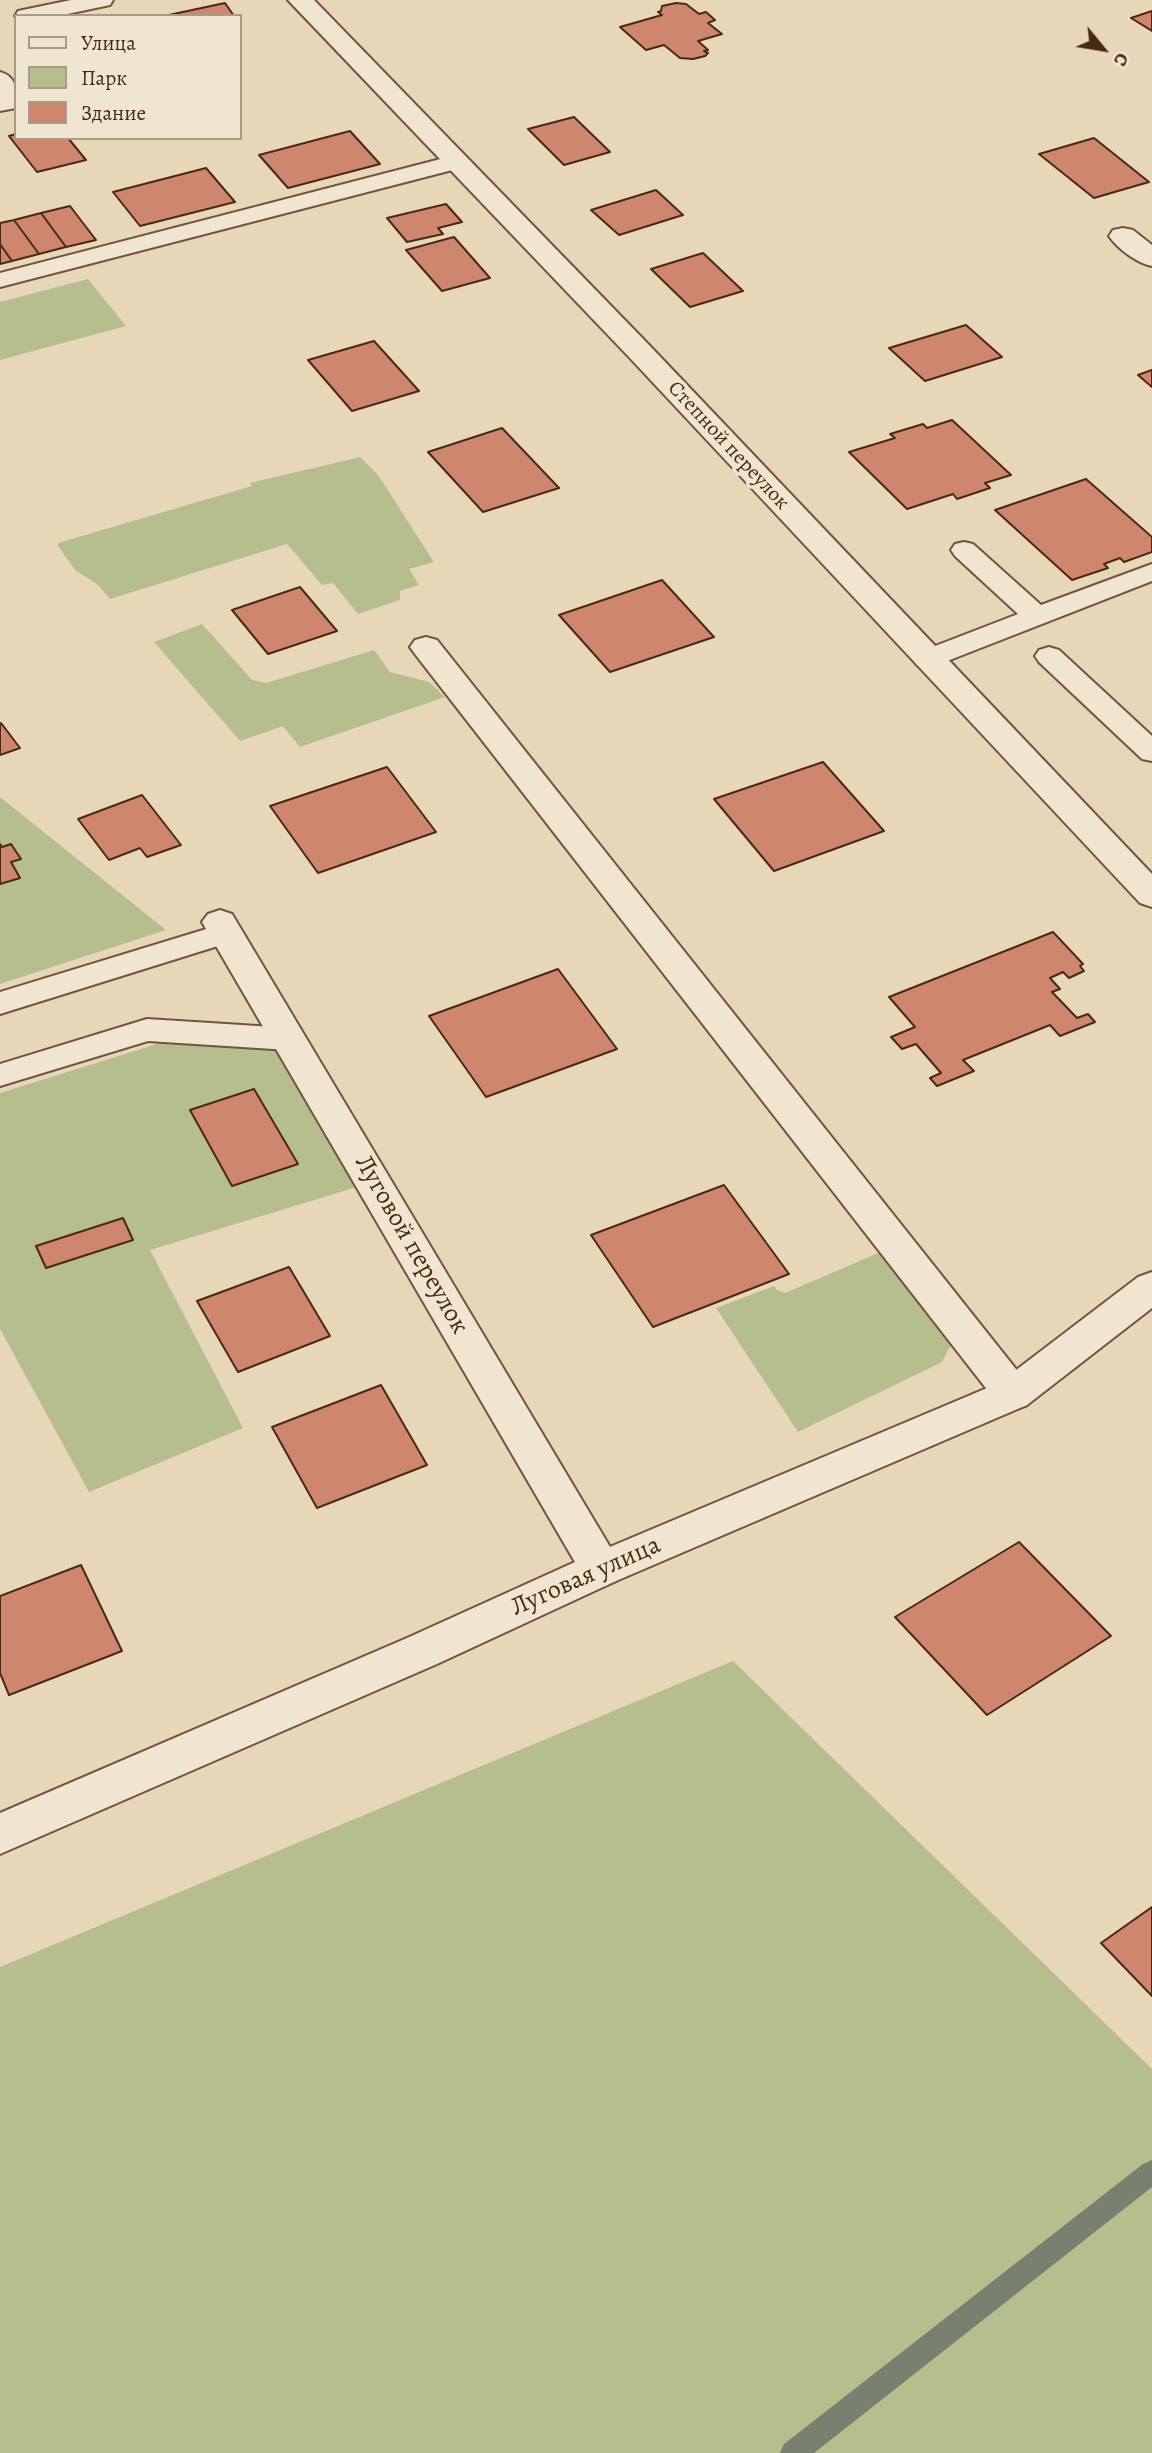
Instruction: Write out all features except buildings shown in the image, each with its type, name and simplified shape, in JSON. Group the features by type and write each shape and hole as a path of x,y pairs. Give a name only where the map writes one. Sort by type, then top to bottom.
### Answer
{"street":[{"name":"Степной переулок","path":"300,0 639,351 1152,895"},
{"path":"1123,236 1152,258"},
{"path":"426,647 1013,1394"},
{"name":"Луговой переулок","path":"223,928 601,1569"},
{"name":"Луговая улица","path":"0,1834 422,1651 601,1569 1013,1394 1152,1287"}],"lane":[{"path":"35,14 102,0"},
{"path":"0,79 14,97"},
{"path":"0,280 456,162"},
{"path":"964,550 1036,616"},
{"path":"927,659 1152,572"},
{"path":"1049,656 1152,752"},
{"path":"0,1003 223,928"},
{"path":"0,1075 147,1030 289,1039"}],"green space":[{"path":"88,279 126,326 0,360 0,302"},
{"path":"360,457 378,475 434,562 409,569 419,585 400,591 400,600 358,614 333,583 322,585 287,544 110,599 97,584 75,570 58,546 58,543 252,486 250,483"},
{"path":"202,624 252,680 266,683 374,650 390,672 429,682 445,697 300,747 283,726 240,741 154,642"},
{"path":"0,797 166,930 0,984"},
{"path":"160,1043 276,1045 357,1187 150,1250 243,1428 89,1492 0,1329 0,1093"},
{"path":"883,1251 954,1339 942,1362 798,1432 716,1308 774,1286 785,1293"},
{"path":"733,1661 1152,2069 1152,2453 0,2453 0,1967"}],"waterway":[{"path":"793,2453 1152,2172"}]}
